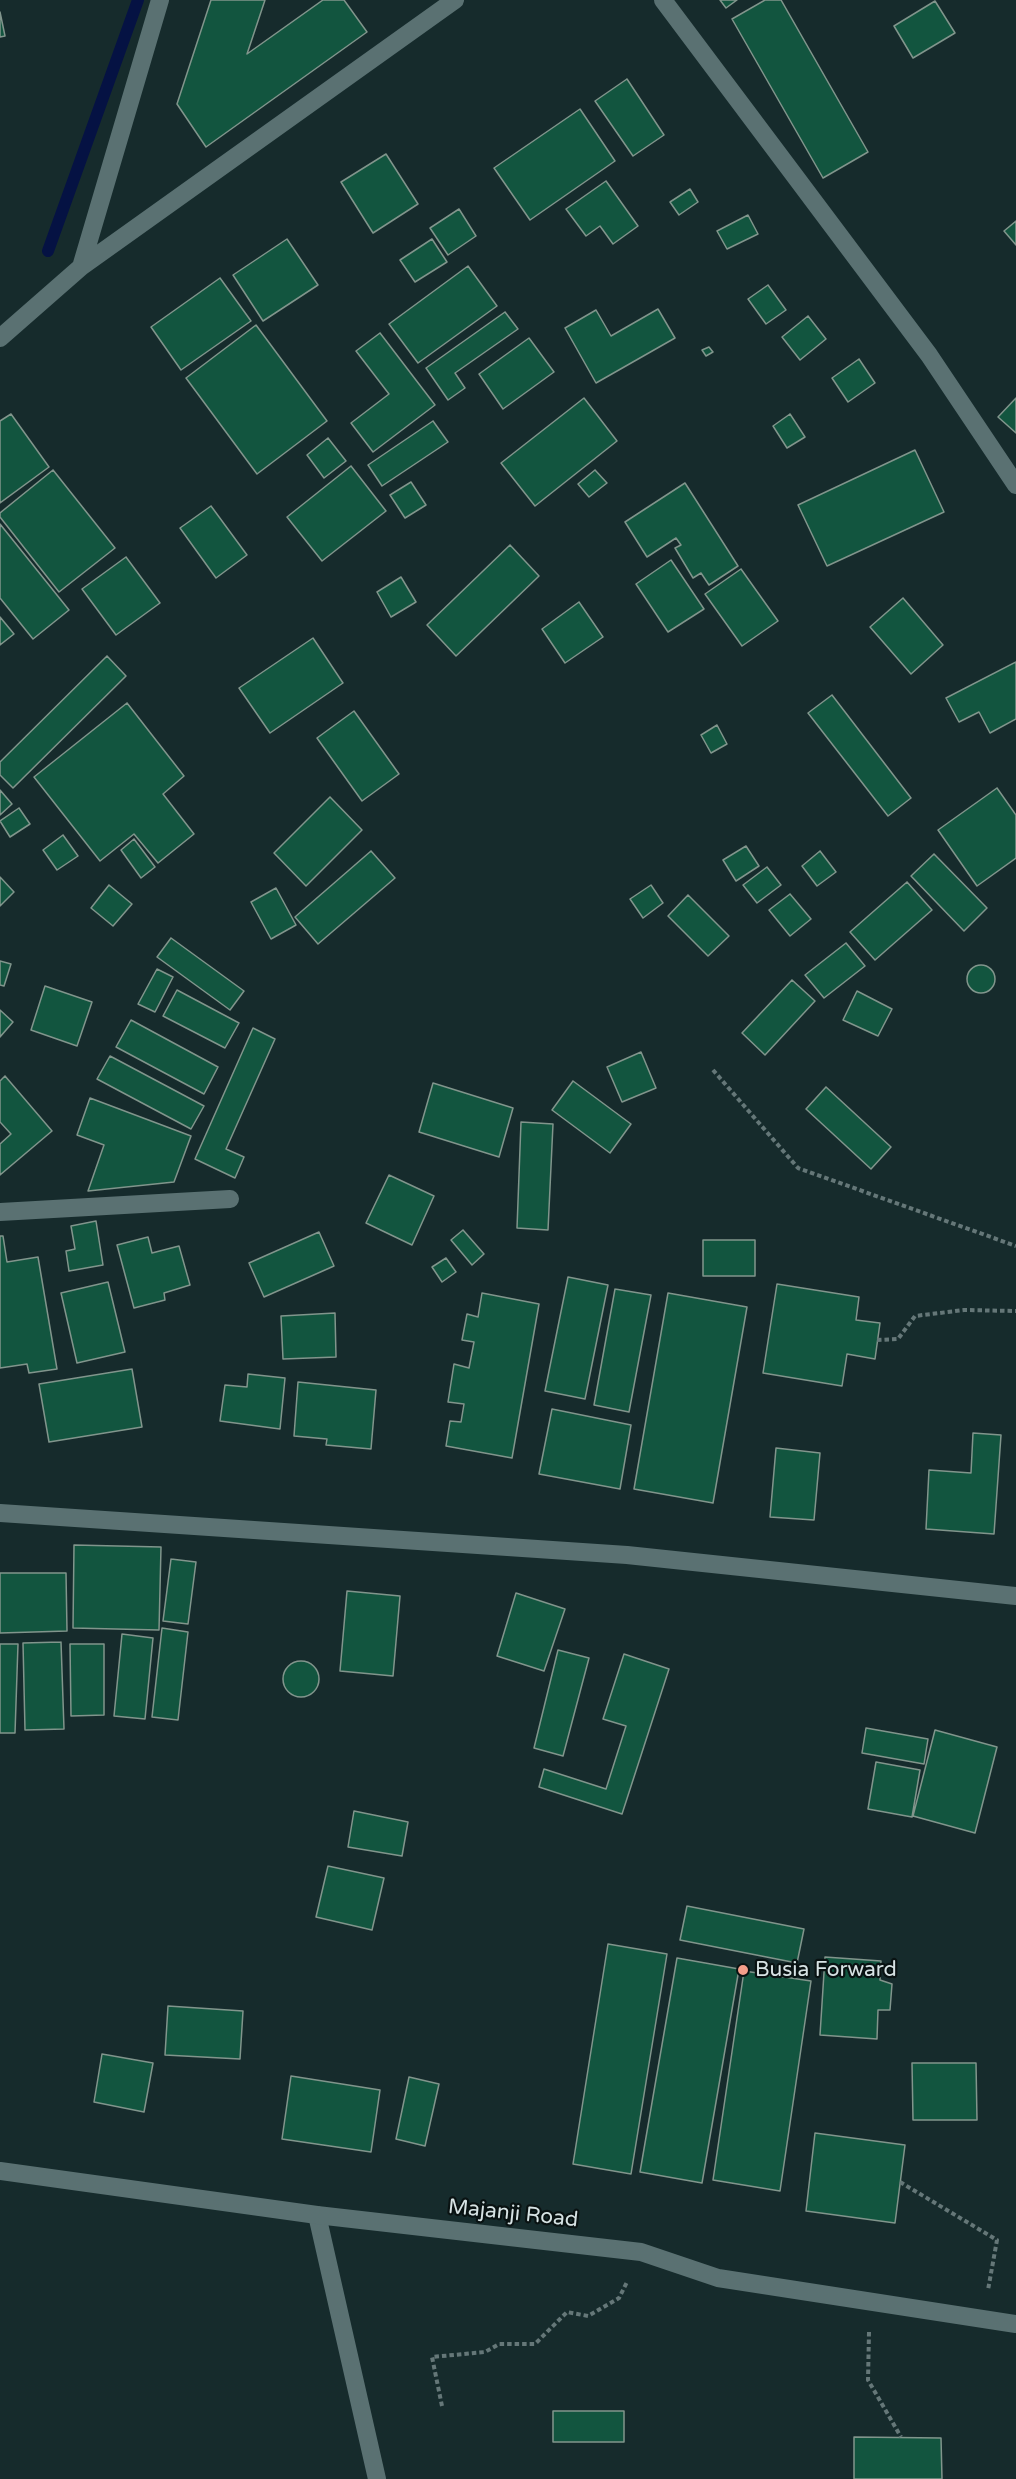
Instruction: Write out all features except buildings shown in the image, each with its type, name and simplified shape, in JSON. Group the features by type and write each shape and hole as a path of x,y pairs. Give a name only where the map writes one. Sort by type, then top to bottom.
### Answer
{"street":[{"path":"81,267 160,0"},
{"path":"0,338 81,267 455,0"},
{"path":"663,0 929,355 1016,484"},
{"path":"0,1212 230,1199"},
{"path":"0,1513 627,1555 1016,1596"},
{"name":"Majanji Road","path":"0,2171 317,2215 641,2252 718,2278 1016,2325"},
{"path":"317,2215 377,2479"}],"path":[{"path":"713,1070 798,1168 1016,1246"},
{"path":"877,1340 898,1339 915,1316 964,1310 1016,1311"},
{"path":"900,2182 997,2240 982,2320"},
{"path":"442,2406 432,2357 485,2352 499,2344 535,2344 567,2312 588,2316 619,2298 641,2252"},
{"path":"870,2301 868,2380 901,2437"}],"waterway":[{"path":"48,251 138,0"}],"place":[{"name":"Busia Forward","path":"743,1970"}]}
